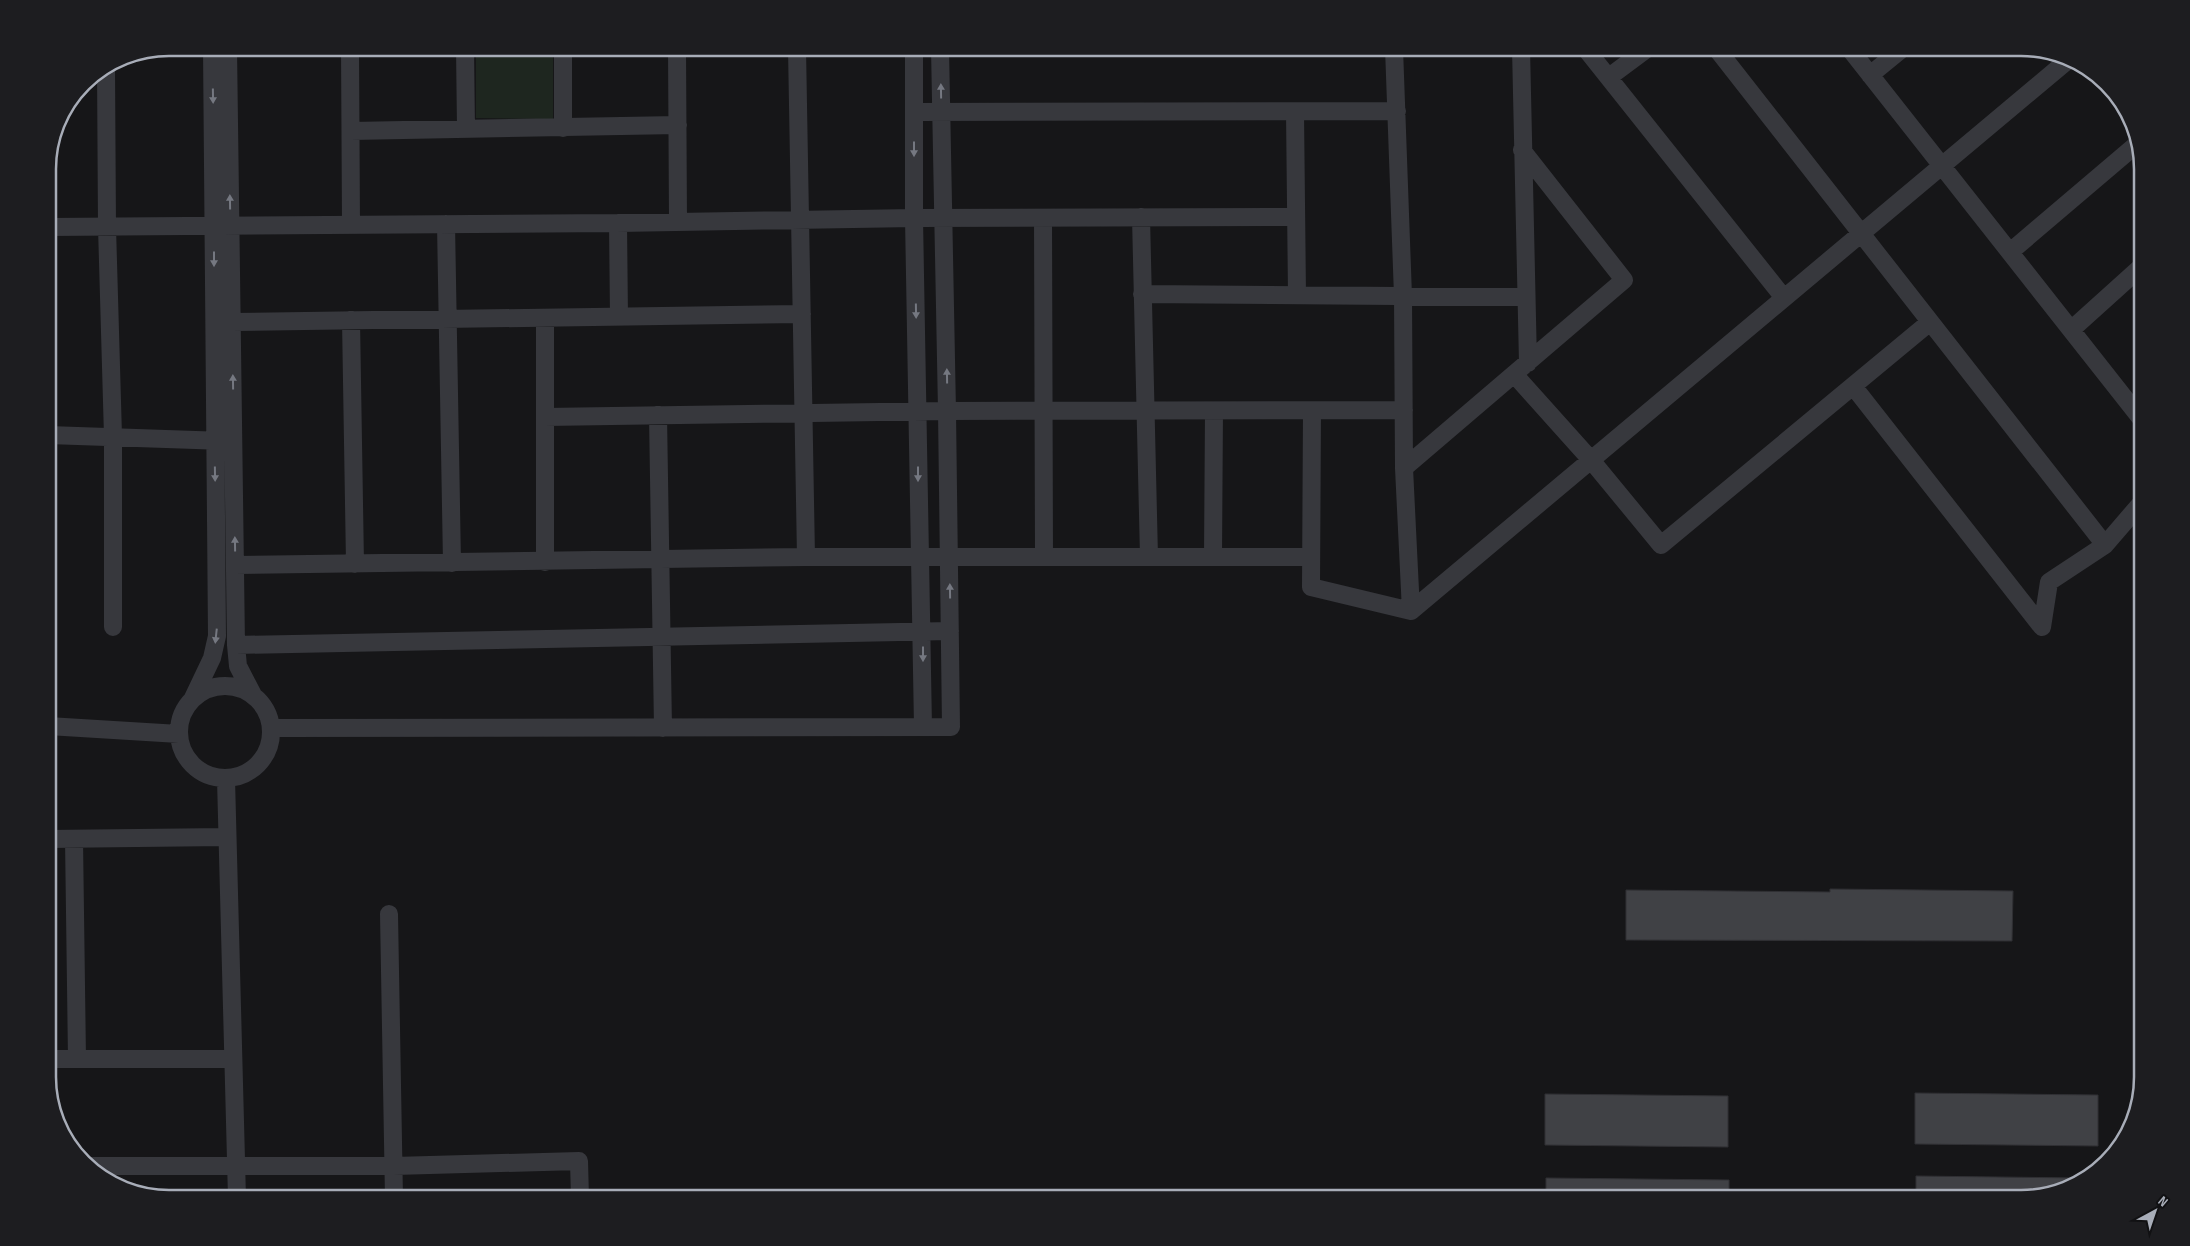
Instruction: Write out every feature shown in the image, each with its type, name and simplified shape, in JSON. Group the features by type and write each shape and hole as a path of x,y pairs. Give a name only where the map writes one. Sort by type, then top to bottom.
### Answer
{"street":[{"path":"212,56 222,225 232,322 236,645 238,666 253,695 268,712 272,728 270,746 259,765 240,777 226,779 208,775 189,762 183,752 179,734 181,719 212,658 217,636 215,440 222,225 228,56"},
{"path":"350,56 351,225"},
{"path":"465,56 466,129"},
{"path":"563,56 563,128"},
{"path":"677,56 678,221"},
{"path":"797,56 806,558"},
{"path":"914,56 914,218 923,727"},
{"path":"272,728 951,727 948,411 940,56"},
{"path":"1394,56 1402,296 1404,468 1411,611"},
{"path":"1521,56 1528,362"},
{"path":"1592,56 1784,298"},
{"path":"1609,77 1637,56"},
{"path":"1722,56 2105,545"},
{"path":"1855,56 2134,410"},
{"path":"1870,75 1893,56"},
{"path":"1411,611 2063,65"},
{"path":"106,76 107,226 113,436 113,627"},
{"path":"914,112 942,114 1397,111"},
{"path":"1295,112 1297,295"},
{"path":"351,132 678,125"},
{"path":"2010,252 2132,148"},
{"path":"1404,468 1624,280 1522,150"},
{"path":"1141,217 1149,556"},
{"path":"56,227 618,223 914,218 1296,217"},
{"path":"1044,218 1044,556"},
{"path":"618,223 619,317"},
{"path":"446,224 452,563"},
{"path":"2071,330 2134,273"},
{"path":"1142,294 1526,297"},
{"path":"232,322 802,314"},
{"path":"545,318 545,562"},
{"path":"351,320 355,564"},
{"path":"1514,374 1591,460 1662,546 1930,322"},
{"path":"1853,386 2042,627 2048,582 2105,545 2134,511"},
{"path":"545,417 918,411 1404,410"},
{"path":"1213,557 1214,411"},
{"path":"1312,411 1311,587 1411,611"},
{"path":"658,415 663,728"},
{"path":"56,435 234,441"},
{"path":"235,565 919,557 1311,556"},
{"path":"236,645 950,631"},
{"path":"192,700 200,693 222,686 244,689 253,695"},
{"path":"56,726 179,734"},
{"path":"226,779 226,837 237,1190"},
{"path":"56,839 226,837"},
{"path":"74,839 77,1059"},
{"path":"389,914 394,1190"},
{"path":"56,1059 233,1059"},
{"path":"101,1166 394,1166 579,1160 580,1190"}],"shaded area":[{"path":"476,56 553,56 553,119 476,118"}],"building":[{"path":"1830,889 2013,891 2012,941 1626,940 1626,890 1830,892"},
{"path":"1915,1093 2098,1095 2098,1146 1915,1144"},
{"path":"1545,1094 1728,1096 1728,1147 1545,1145"},
{"path":"1916,1176 2071,1178 2050,1186 2035,1189 1916,1190"},
{"path":"1546,1178 1729,1180 1729,1190 1546,1190"}]}
